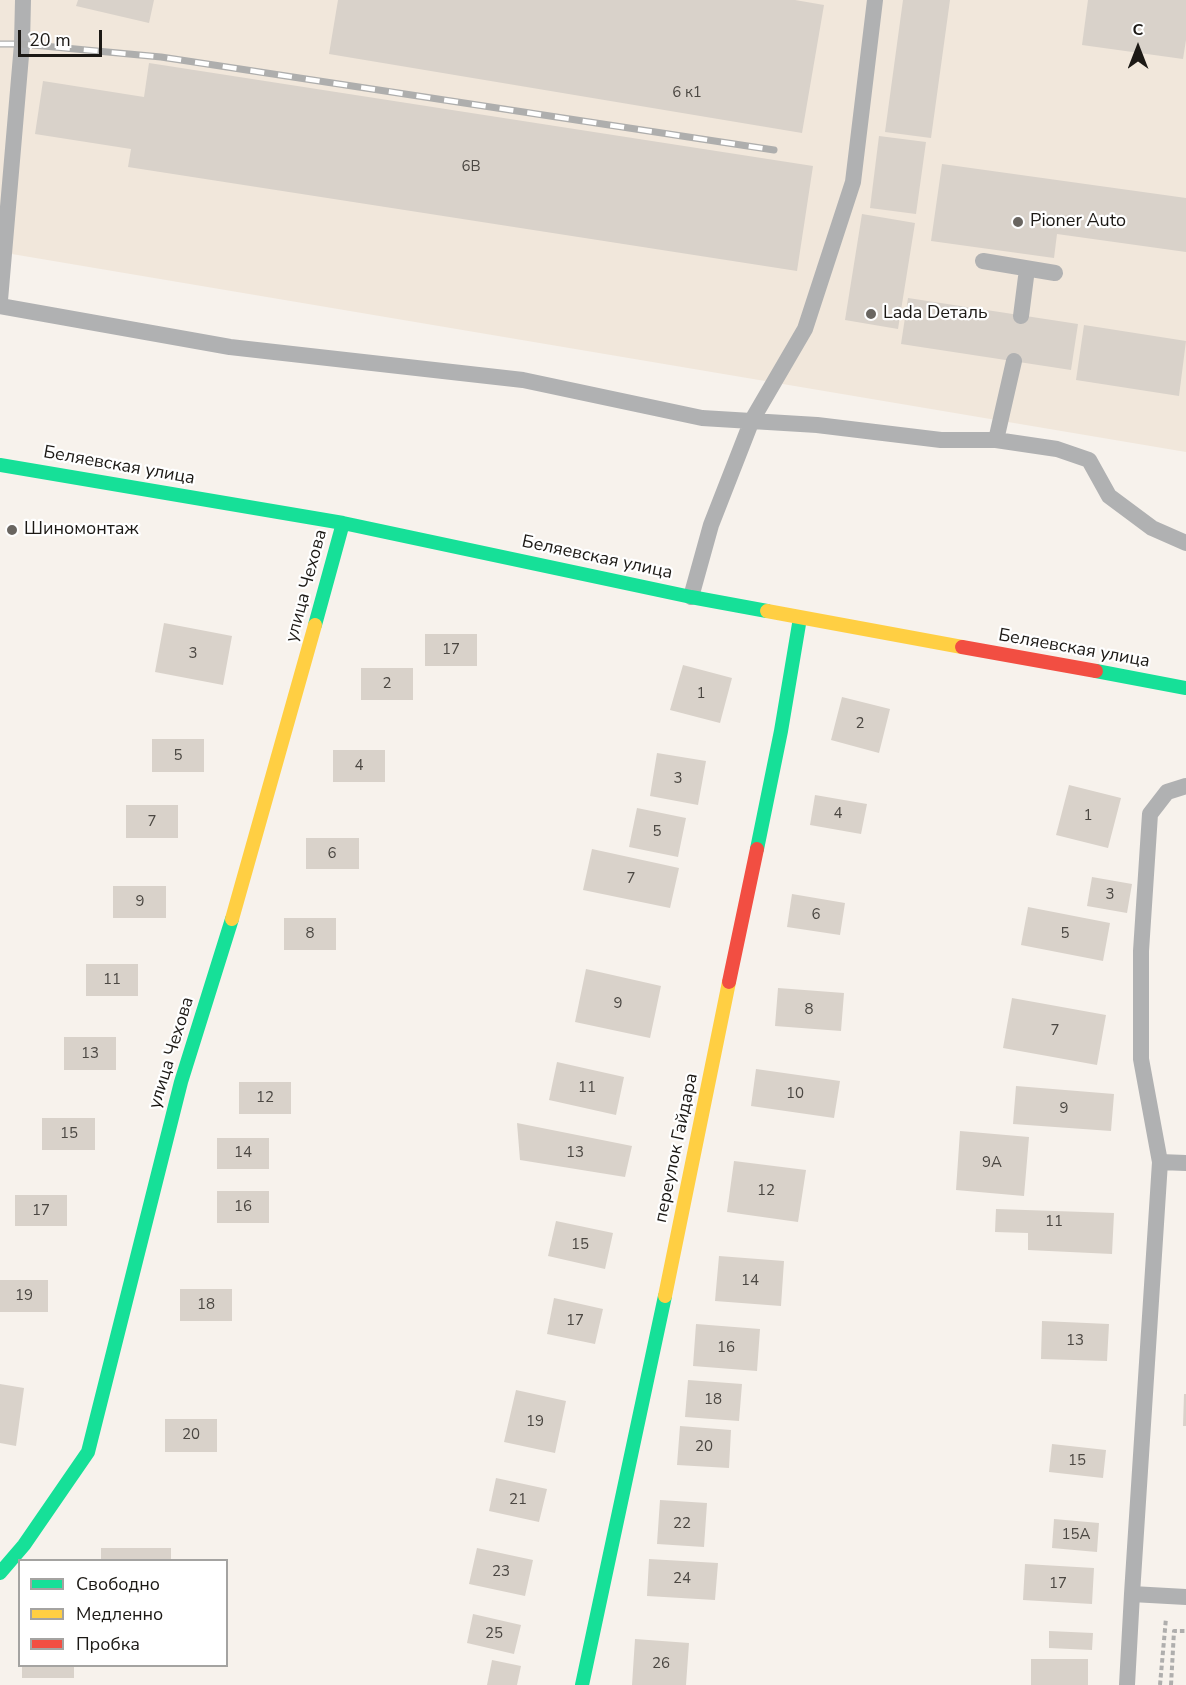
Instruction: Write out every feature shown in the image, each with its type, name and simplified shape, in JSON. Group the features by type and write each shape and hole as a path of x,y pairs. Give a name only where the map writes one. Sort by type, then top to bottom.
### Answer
{"street":[{"name":"Беляевская улица","path":"0,465 343,523 691,597 1186,688"},
{"name":"улица Чехова","path":"0,1574 24,1545 88,1452 180,1082 247,871 343,523"},
{"name":"переулок Гайдара","path":"582,1685 666,1292 781,731 800,618"}],"lane":[{"path":"0,300 22,44 23,0"},
{"path":"691,597 711,525 752,420 805,329 853,182 875,0"},
{"path":"983,261 1055,273"},
{"path":"1021,315 1027,269"},
{"path":"0,306 230,347 523,380 702,417 861,429 941,440 996,440 1057,449 1089,460 1109,496 1152,528 1186,543"},
{"path":"996,440 1014,361"},
{"path":"1128,1685 1160,1162 1141,1059 1141,951 1150,814 1167,792 1186,786"},
{"path":"1160,1162 1186,1163"},
{"path":"1132,1594 1186,1597"}],"path":[{"path":"1160,1685 1164,1618"},
{"path":"1171,1685 1174,1631 1186,1631"}],"shaded area":[{"path":"0,0 1186,0 1186,452 0,252"}],"building":[{"path":"78,0 154,0 149,23 76,6"},
{"path":"338,0 795,0 824,5 802,133 329,54"},
{"path":"903,0 950,0 931,138 885,132"},
{"path":"1088,0 1186,0 1186,40 1183,59 1082,45"},
{"path":"149,63 813,166 797,271 128,167 131,149 35,134 43,81 144,97"},
{"path":"879,136 926,142 916,214 870,208"},
{"path":"942,164 1186,198 1186,252 1057,234 1054,258 931,241"},
{"path":"862,214 915,223 898,329 845,320"},
{"path":"908,298 1078,324 1071,370 901,344"},
{"path":"1084,325 1186,341 1179,396 1076,380"},
{"path":"164,623 232,636 223,685 155,672"},
{"path":"425,634 477,634 477,666 425,666"},
{"path":"683,665 732,678 720,723 670,710"},
{"path":"361,668 413,668 413,700 361,700"},
{"path":"842,697 890,709 879,753 831,740"},
{"path":"152,739 204,739 204,772 152,772"},
{"path":"333,750 385,750 385,782 333,782"},
{"path":"657,753 706,761 698,805 650,796"},
{"path":"1069,785 1121,798 1108,848 1056,835"},
{"path":"815,795 867,804 861,834 810,825"},
{"path":"126,805 178,805 178,838 126,838"},
{"path":"637,808 686,818 678,857 629,847"},
{"path":"306,838 359,838 359,869 306,869"},
{"path":"592,849 679,868 670,908 583,890"},
{"path":"1092,877 1132,884 1127,913 1087,906"},
{"path":"113,886 166,886 166,918 113,918"},
{"path":"792,894 845,903 840,935 787,927"},
{"path":"1028,907 1110,923 1103,961 1021,945"},
{"path":"284,918 336,918 336,950 284,950"},
{"path":"86,964 138,964 138,996 86,996"},
{"path":"586,969 661,986 650,1038 575,1022"},
{"path":"778,988 844,993 841,1031 775,1026"},
{"path":"1012,998 1106,1015 1097,1065 1003,1048"},
{"path":"64,1037 116,1037 116,1070 64,1070"},
{"path":"557,1062 624,1077 616,1115 549,1100"},
{"path":"756,1069 840,1081 834,1118 751,1106"},
{"path":"239,1082 291,1082 291,1114 239,1114"},
{"path":"1016,1086 1114,1094 1111,1131 1013,1124"},
{"path":"42,1118 95,1118 95,1150 42,1150"},
{"path":"517,1123 632,1146 625,1177 520,1160"},
{"path":"960,1131 1029,1137 1024,1196 956,1190"},
{"path":"217,1138 269,1138 269,1169 217,1169"},
{"path":"734,1161 806,1170 798,1222 727,1212"},
{"path":"217,1191 269,1191 269,1223 217,1223"},
{"path":"15,1195 67,1195 67,1226 15,1226"},
{"path":"996,1209 1114,1213 1112,1254 1028,1250 1028,1233 995,1232"},
{"path":"556,1221 613,1233 605,1269 548,1256"},
{"path":"719,1256 784,1261 781,1306 715,1301"},
{"path":"0,1280 48,1280 48,1312 0,1312"},
{"path":"180,1289 232,1289 232,1321 180,1321"},
{"path":"554,1298 603,1309 595,1344 547,1334"},
{"path":"1042,1321 1109,1324 1107,1361 1041,1359"},
{"path":"696,1324 760,1329 757,1371 693,1366"},
{"path":"688,1380 742,1384 739,1421 685,1417"},
{"path":"0,1384 24,1388 16,1446 0,1443"},
{"path":"516,1390 566,1401 555,1453 504,1442"},
{"path":"1184,1394 1186,1394 1186,1426 1183,1426"},
{"path":"165,1419 217,1419 217,1452 165,1452"},
{"path":"680,1426 731,1430 729,1468 677,1465"},
{"path":"1052,1444 1106,1450 1103,1478 1049,1472"},
{"path":"496,1478 547,1489 539,1522 489,1511"},
{"path":"660,1500 707,1503 704,1547 657,1544"},
{"path":"1054,1519 1099,1523 1097,1552 1052,1548"},
{"path":"101,1548 171,1548 171,1559 101,1559"},
{"path":"477,1548 533,1560 525,1596 469,1584"},
{"path":"649,1559 718,1563 715,1600 647,1596"},
{"path":"1025,1564 1094,1568 1092,1604 1023,1600"},
{"path":"473,1614 521,1625 514,1654 467,1643"},
{"path":"1049,1631 1093,1633 1092,1650 1049,1648"},
{"path":"635,1639 689,1643 686,1685 632,1685"},
{"path":"1031,1659 1088,1659 1088,1685 1031,1685"},
{"path":"492,1660 521,1666 517,1685 487,1685"},
{"path":"22,1667 74,1667 74,1678 22,1678"}],"railway":[{"path":"0,44 161,57 774,150"}],"traffic: fast":[{"path":"0,465 343,523 767,611"},
{"path":"315,625 343,523"},
{"path":"757,849 781,731 800,618"},
{"path":"1096,671 1186,688"},
{"path":"0,1573 24,1545 88,1452 181,1082 232,919"},
{"path":"582,1685 665,1296"}],"traffic: slow":[{"path":"767,611 962,647"},
{"path":"232,919 315,625"},
{"path":"665,1296 729,982"}],"traffic: jam":[{"path":"962,647 1096,671"},
{"path":"729,982 757,849"}],"place":[{"name":"Pioner Auto","path":"1018,222"},
{"name":"Lada Dеталь","path":"871,314"},
{"name":"Шиномонтаж","path":"12,530"}]}
